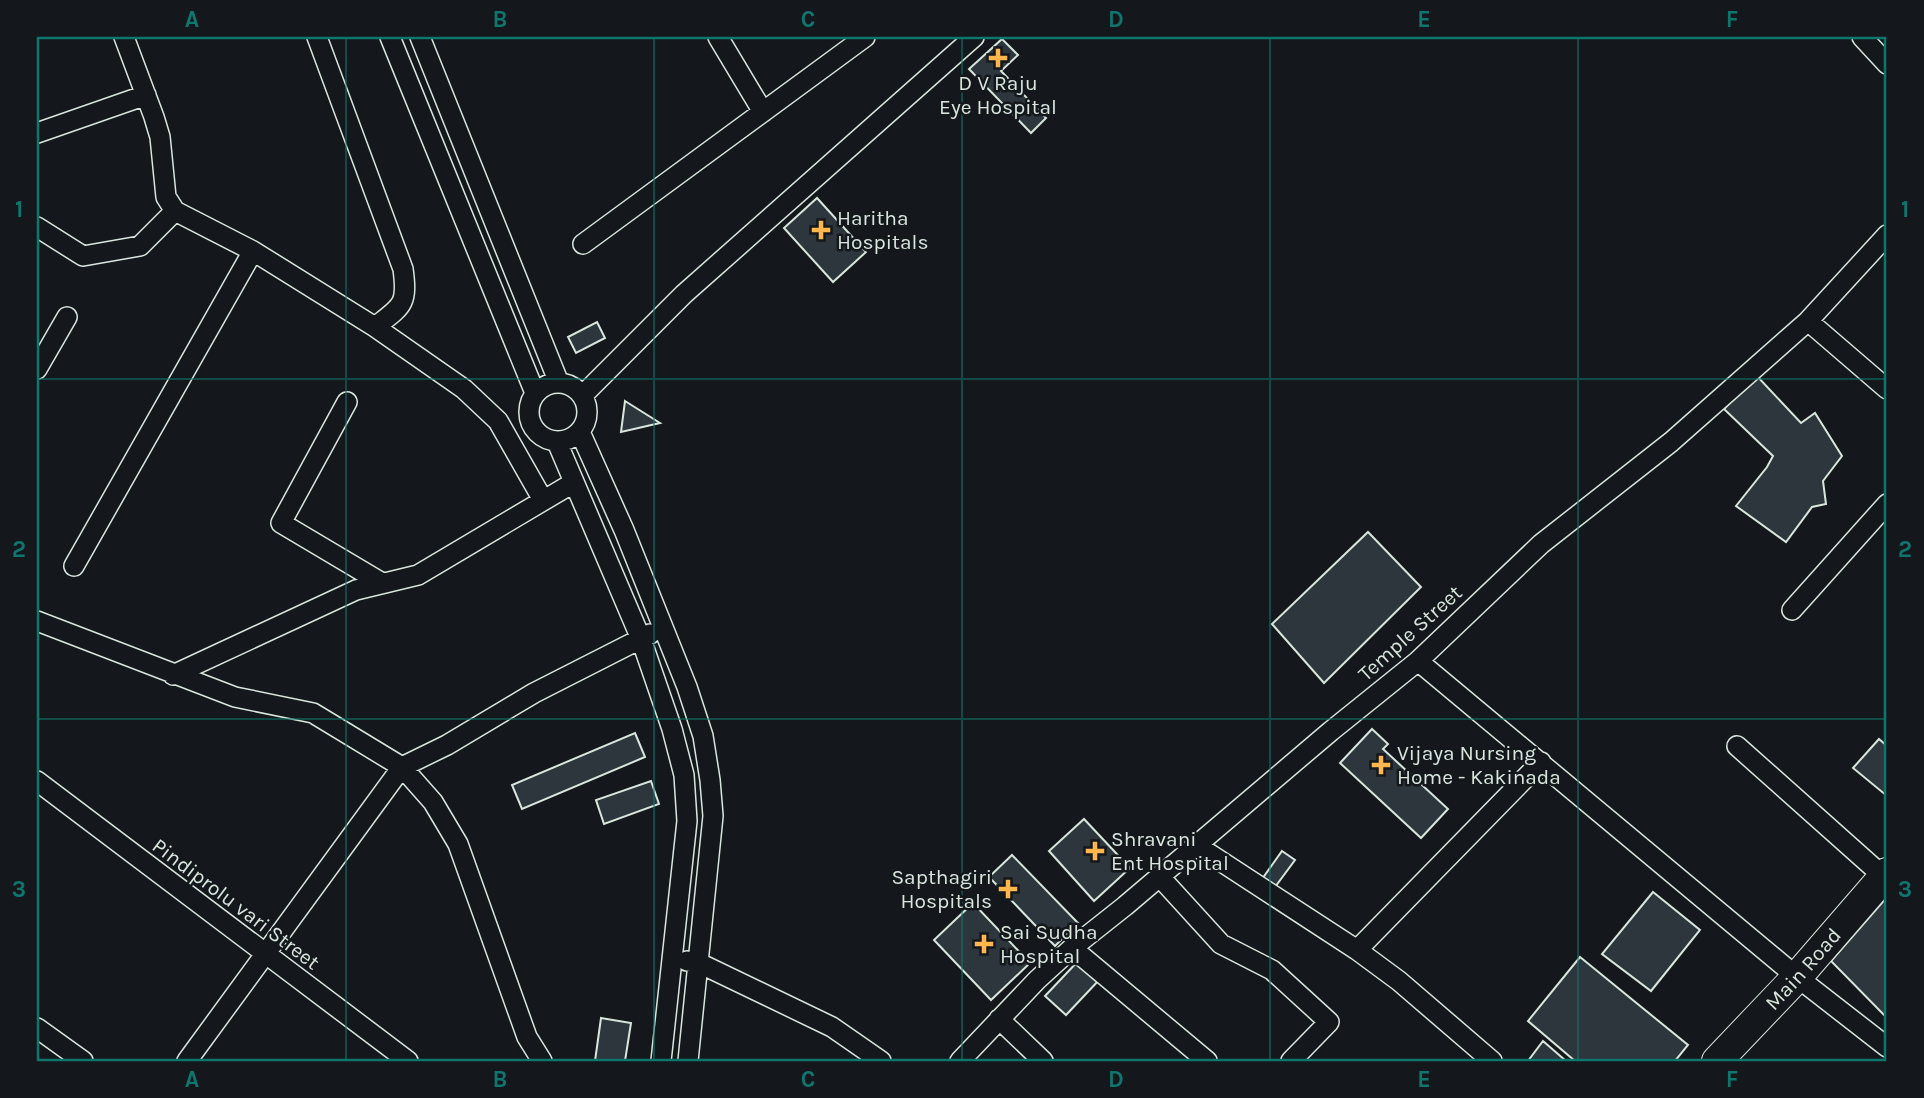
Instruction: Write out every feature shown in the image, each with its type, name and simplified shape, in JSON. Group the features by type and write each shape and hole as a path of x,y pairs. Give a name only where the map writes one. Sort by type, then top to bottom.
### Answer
{"highway":[{"name":"Main Road","path":"1717,1061 1797,977 1885,875"}],"street":[{"path":"124,37 160,137 166,197 175,211 253,251 375,327 464,389 498,421 543,500"},
{"path":"317,37 403,269 406,292 400,307 375,327"},
{"path":"390,37 535,393"},
{"path":"420,37 559,383"},
{"path":"718,37 763,112"},
{"path":"583,244 865,37"},
{"path":"583,396 684,294 974,37"},
{"path":"1862,37 1887,64"},
{"path":"37,133 146,95"},
{"path":"37,227 83,256 140,246 175,211"},
{"name":"Temple Street","path":"960,1061 1037,979 1072,948 1418,660 1541,544 1671,442 1808,321 1887,235"},
{"path":"74,566 253,251"},
{"path":"37,369 67,317"},
{"path":"1808,321 1887,389"},
{"path":"559,383 572,386 583,396 588,408 587,421 580,432 570,440 557,442 544,439 534,430 529,418 529,405 535,393 546,385 559,383"},
{"path":"347,402 281,523 382,583"},
{"path":"580,432 663,626 703,736 713,816 688,1061"},
{"path":"557,442 641,639 672,729 684,775 687,821 661,1061"},
{"path":"173,675 355,590 418,575 573,483"},
{"path":"1792,610 1887,504"},
{"path":"37,621 173,675 235,696 313,713 402,767 433,803 458,844 527,1037 542,1061"},
{"path":"187,1061 402,767 447,745 534,693 663,626"},
{"path":"1418,660 1797,977 1887,1047"},
{"path":"1737,746 1885,875"},
{"path":"1357,950 1541,762"},
{"name":"Pindiprolu vari Street","path":"37,781 408,1061"},
{"path":"1196,845 1357,950 1399,981 1492,1061"},
{"path":"1159,876 1221,944 1272,971 1329,1022 1291,1061"},
{"path":"1072,948 1207,1061"},
{"path":"671,958 699,963 832,1027 881,1061"},
{"path":"999,1019 1043,1061"},
{"path":"37,1028 83,1061"}],"building":[{"path":"1002,39 1018,55 1001,71 1046,118 1031,133 969,69"},
{"path":"817,198 866,252 833,282 784,228"},
{"path":"597,322 605,338 576,353 568,337"},
{"path":"1756,375 1801,423 1815,413 1842,456 1823,481 1826,504 1812,507 1786,542 1736,506 1773,456 1724,409"},
{"path":"625,401 660,423 621,432"},
{"path":"1368,532 1421,587 1324,683 1272,624"},
{"path":"1372,729 1388,744 1383,749 1448,809 1421,838 1340,763"},
{"path":"635,733 645,757 522,809 512,785"},
{"path":"1879,739 1887,746 1887,796 1853,768"},
{"path":"651,781 659,804 604,824 596,800"},
{"path":"1084,819 1130,868 1094,901 1049,851"},
{"path":"1282,851 1295,860 1267,898 1255,889"},
{"path":"1012,855 1078,923 1055,946 989,877"},
{"path":"1653,892 1700,930 1651,991 1602,954"},
{"path":"1887,897 1887,1018 1831,961"},
{"path":"973,903 1030,963 991,1000 934,940"},
{"path":"1580,957 1688,1045 1675,1061 1575,1061 1528,1021"},
{"path":"1081,958 1101,978 1066,1015 1045,996"},
{"path":"601,1018 631,1023 625,1061 595,1061"},
{"path":"1543,1041 1566,1061 1528,1061"}],"place":[{"name":"D V Raju Eye Hospital","path":"998,58"},
{"name":"Haritha Hospitals","path":"821,230"},
{"name":"Vijaya Nursing Home - Kakinada","path":"1381,765"},
{"name":"Shravani Ent Hospital","path":"1095,851"},
{"name":"Sapthagiri Hospitals","path":"1008,889"},
{"name":"Sai Sudha Hospital","path":"984,944"}]}
